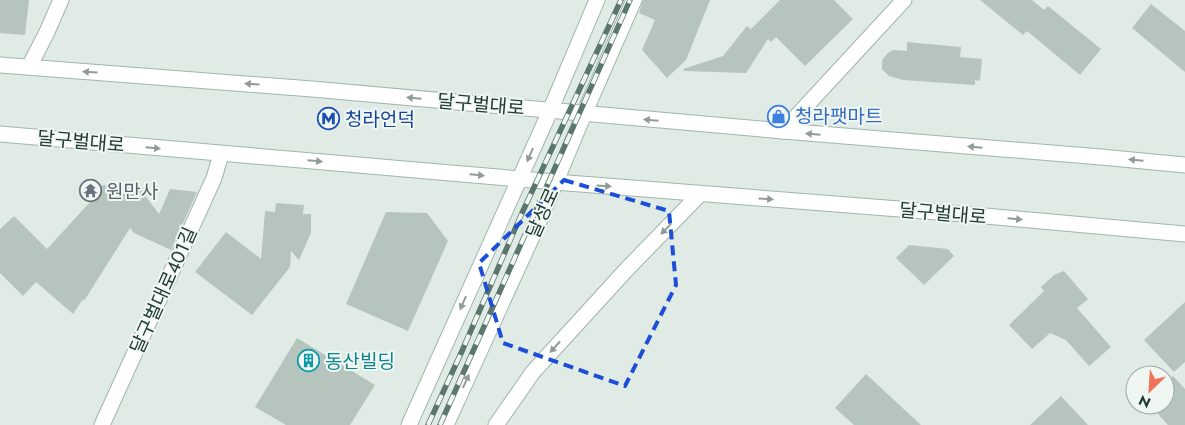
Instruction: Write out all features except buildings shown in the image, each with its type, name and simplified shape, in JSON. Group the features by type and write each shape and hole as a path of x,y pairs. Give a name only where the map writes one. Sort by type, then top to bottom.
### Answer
{"main road":[{"path":"29,67 60,0"},
{"path":"409,425 550,110 597,0"},
{"name":"달성로","path":"446,425 541,218 634,0"},
{"path":"783,132 904,0"},
{"name":"달구벌대로","path":"0,65 312,89 783,132 1185,165"},
{"name":"달구벌대로","path":"0,134 1185,234"},
{"name":"달구벌대로401길","path":"102,425 214,178 221,154"},
{"path":"496,425 533,372 627,269 700,194"}],"highlighted area":[{"path":"564,180 669,211 676,285 625,386 503,343 479,263"}],"railway":[{"path":"428,425 522,213 621,0"},
{"path":"440,425 630,0"}],"place":[{"name":"청라팻마트","path":"779,116"},
{"name":"청라언덕","path":"329,119"},
{"name":"원만사","path":"90,191"},
{"name":"동산빌딩","path":"309,361"}]}
